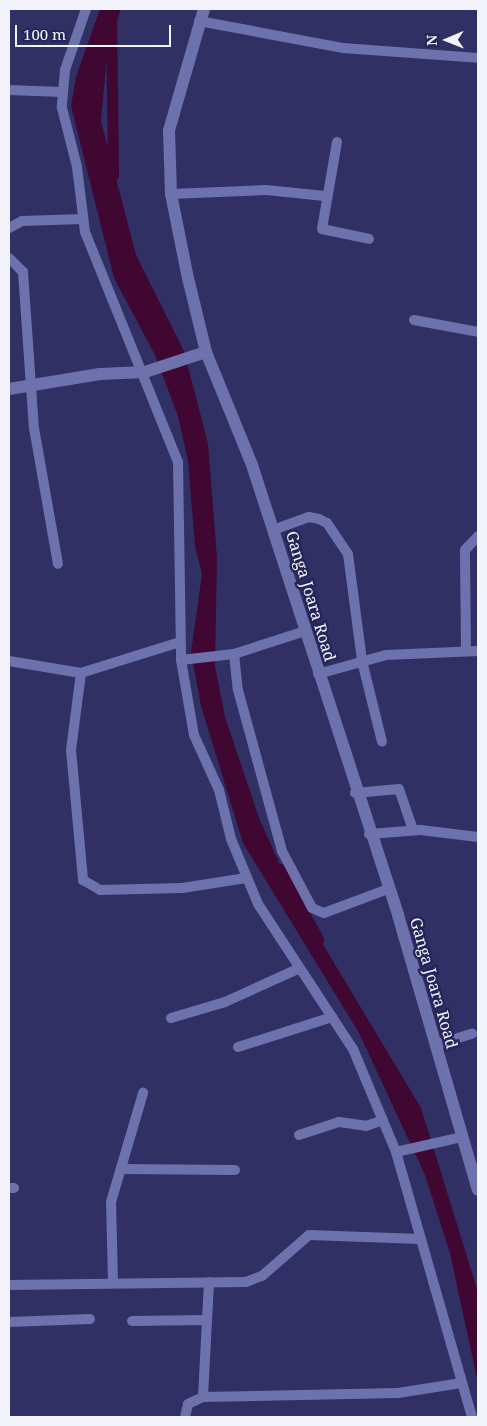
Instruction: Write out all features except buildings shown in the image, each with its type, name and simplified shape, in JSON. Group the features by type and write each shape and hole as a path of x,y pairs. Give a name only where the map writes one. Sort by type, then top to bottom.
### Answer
{"main road":[{"name":"Ganga Joara Road","path":"204,9 171,118 172,194 206,352 273,530 368,834 388,889 478,1190"},
{"path":"9,389 100,374 149,371 206,352"}],"street":[{"path":"86,9 71,47 62,92 83,219 91,252 149,371 178,462 181,660 197,747 219,790 246,878 258,904 358,1059 396,1152 472,1417"},
{"path":"199,21 342,48 478,58"},
{"path":"9,90 62,92"},
{"path":"337,142 325,196 322,229 368,239"},
{"path":"172,194 266,190 325,196"},
{"path":"9,228 22,221 83,219"},
{"path":"9,258 23,272 34,386 36,438 58,564"},
{"path":"414,320 478,332"},
{"path":"273,530 309,517 319,519 327,523 348,554 362,661 382,742"},
{"path":"466,650 465,550 478,536"},
{"path":"181,660 234,654 305,631"},
{"path":"9,661 81,673 180,642"},
{"path":"318,674 362,661 466,650 478,651"},
{"path":"234,654 238,690 282,851 312,908 324,912 388,889"},
{"path":"81,673 71,750 87,886 100,890 171,889 246,878"},
{"path":"355,793 399,789 412,830"},
{"path":"368,834 412,830 478,837"},
{"path":"171,1018 233,999 300,968"},
{"path":"238,1047 332,1017"},
{"path":"435,1045 472,1034"},
{"path":"113,1282 112,1202 143,1093"},
{"path":"299,1135 339,1122 366,1126 383,1120"},
{"path":"396,1152 462,1138"},
{"path":"121,1169 235,1170"},
{"path":"9,1285 255,1280 309,1235 420,1239"},
{"path":"203,1397 209,1282"},
{"path":"9,1322 90,1319"},
{"path":"132,1321 207,1320"},
{"path":"185,1417 188,1404 203,1397 398,1393 461,1383"}],"shaded area":[{"path":"100,9 121,9 108,46 101,121 136,255 184,351 208,444 217,558 215,666 225,717 259,818 294,896 421,1108 478,1292 478,1383 450,1253 425,1175 359,1033 243,843 201,706 191,652 202,574 195,546 188,461 178,416 155,355 114,278 71,106 76,77"}],"waterway":[{"path":"111,9 113,175"},
{"path":"280,869 318,939"}]}
